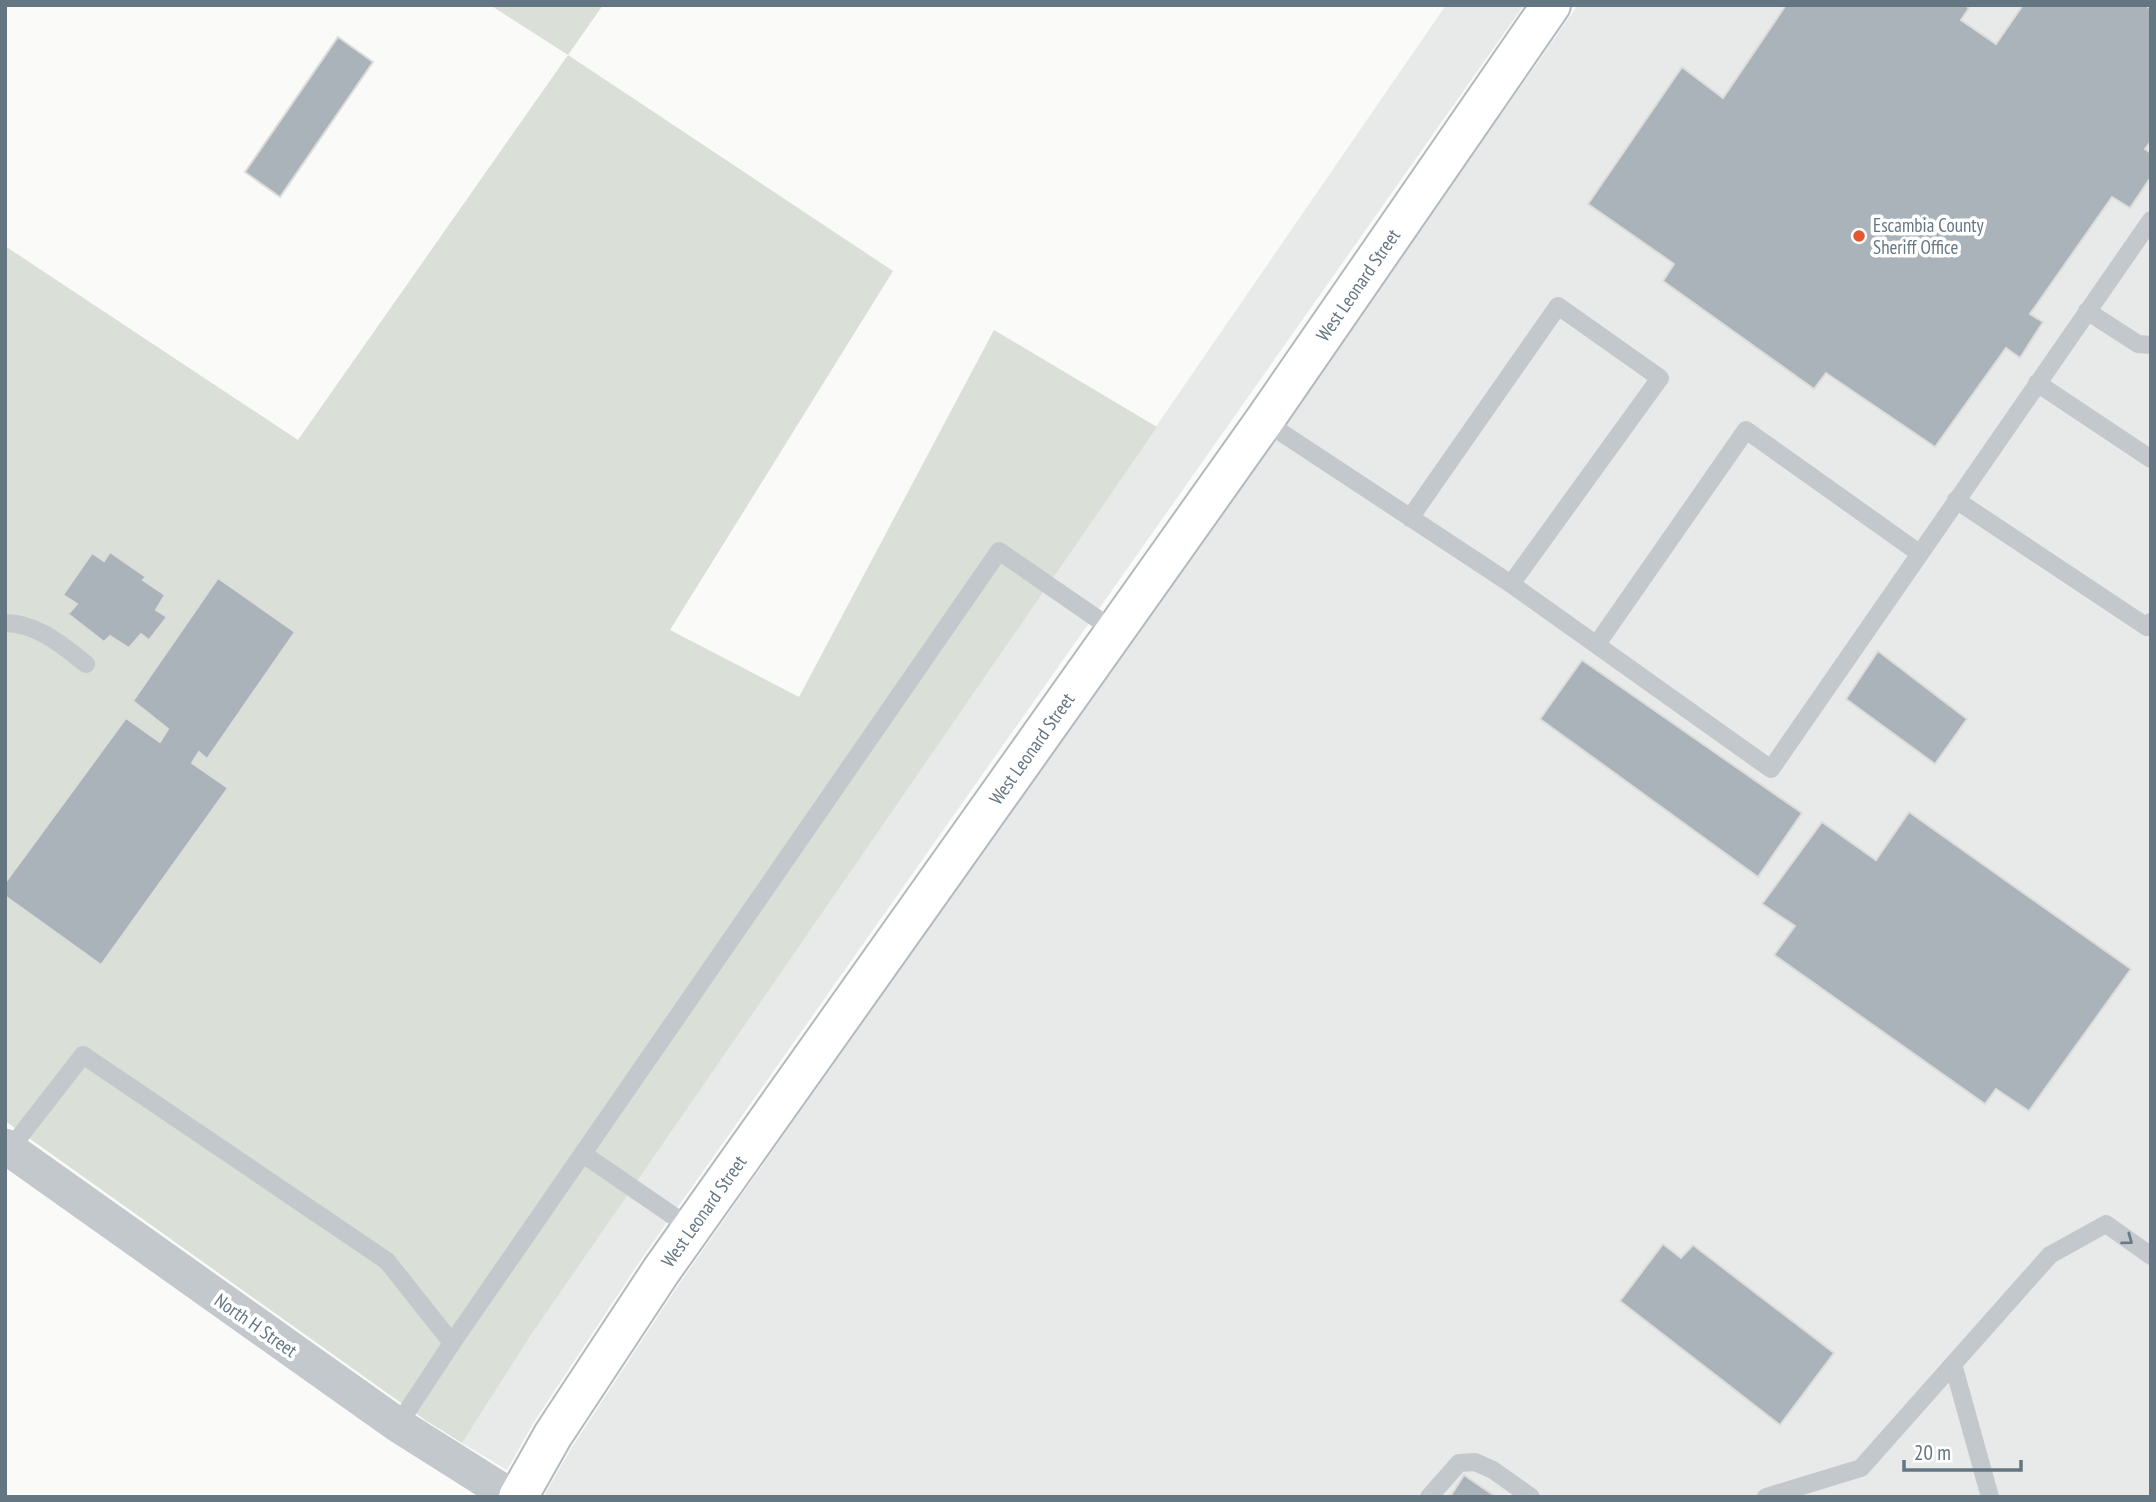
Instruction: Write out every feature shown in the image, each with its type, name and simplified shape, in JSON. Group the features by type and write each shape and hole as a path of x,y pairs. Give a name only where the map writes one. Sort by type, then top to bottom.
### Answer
{"street":[{"name":"West Leonard Street","path":"518,1497 553,1435 691,1228 1264,421 1551,5"},
{"name":"North H Street","path":"7,1150 398,1425 512,1497"}],"lane":[{"path":"1264,421 1511,584 1771,769 2151,220"},
{"path":"1410,518 1559,306 1660,378 1511,584"},
{"path":"2087,310 2138,344 2151,345"},
{"path":"2037,383 2151,459"},
{"path":"1597,644 1746,430 1919,554"},
{"path":"1956,500 2147,627 2151,622"},
{"path":"398,1425 999,551 1115,631"},
{"path":"5,623 52,637 86,664"},
{"path":"7,1150 83,1055 387,1261 452,1343"},
{"path":"583,1154 691,1228"},
{"path":"1766,1497 1861,1468 2050,1255 2106,1224 2151,1256"},
{"path":"1953,1364 1990,1497"},
{"path":"1429,1497 1459,1463 1475,1462 1531,1497"}],"shaded area":[{"path":"490,5 603,5 568,55"},
{"path":"1446,5 1524,5 642,1258 534,1422 507,1470 462,1443 531,1335"},
{"path":"1578,5 2151,5 2151,1497 549,1497 545,1494 572,1447 679,1284"},
{"path":"568,55 893,271 670,630 799,697 994,330 1157,427 531,1335 462,1443 425,1420 5,1121 5,246 298,440"}],"building":[{"name":"Escambia County Sheriff Office","path":"1786,5 1965,5 1969,8 1961,20 1996,44 2023,5 2145,5 2151,9 2151,141 2145,149 2151,153 2151,177 2130,208 2112,197 2030,314 2043,322 2020,358 2006,348 1935,447 1826,373 1814,389 1663,281 1674,264 1588,204 1682,67 1723,98"},
{"path":"338,37 373,62 280,197 245,172"},
{"path":"110,552 146,577 143,580 165,595 156,610 167,617 149,640 141,634 129,648 110,636 104,642 68,614 77,604 63,595 92,553 104,561"},
{"path":"218,578 295,632 207,759 199,752 192,763 228,788 101,965 5,896 5,883 126,718 160,742 168,729 133,701"},
{"path":"1878,651 1967,719 1935,764 1846,699"},
{"path":"1582,660 1802,813 1758,877 1540,719"},
{"path":"1909,812 2131,969 2029,1111 1996,1089 1985,1104 1774,955 1795,926 1762,904 1822,822 1876,860"},
{"path":"1663,1244 1681,1258 1693,1245 1834,1353 1780,1425 1620,1301"},
{"path":"1464,1475 1496,1497 1450,1497"}],"place":[{"name":"Escambia County Sheriff Office","path":"1859,236"}]}
